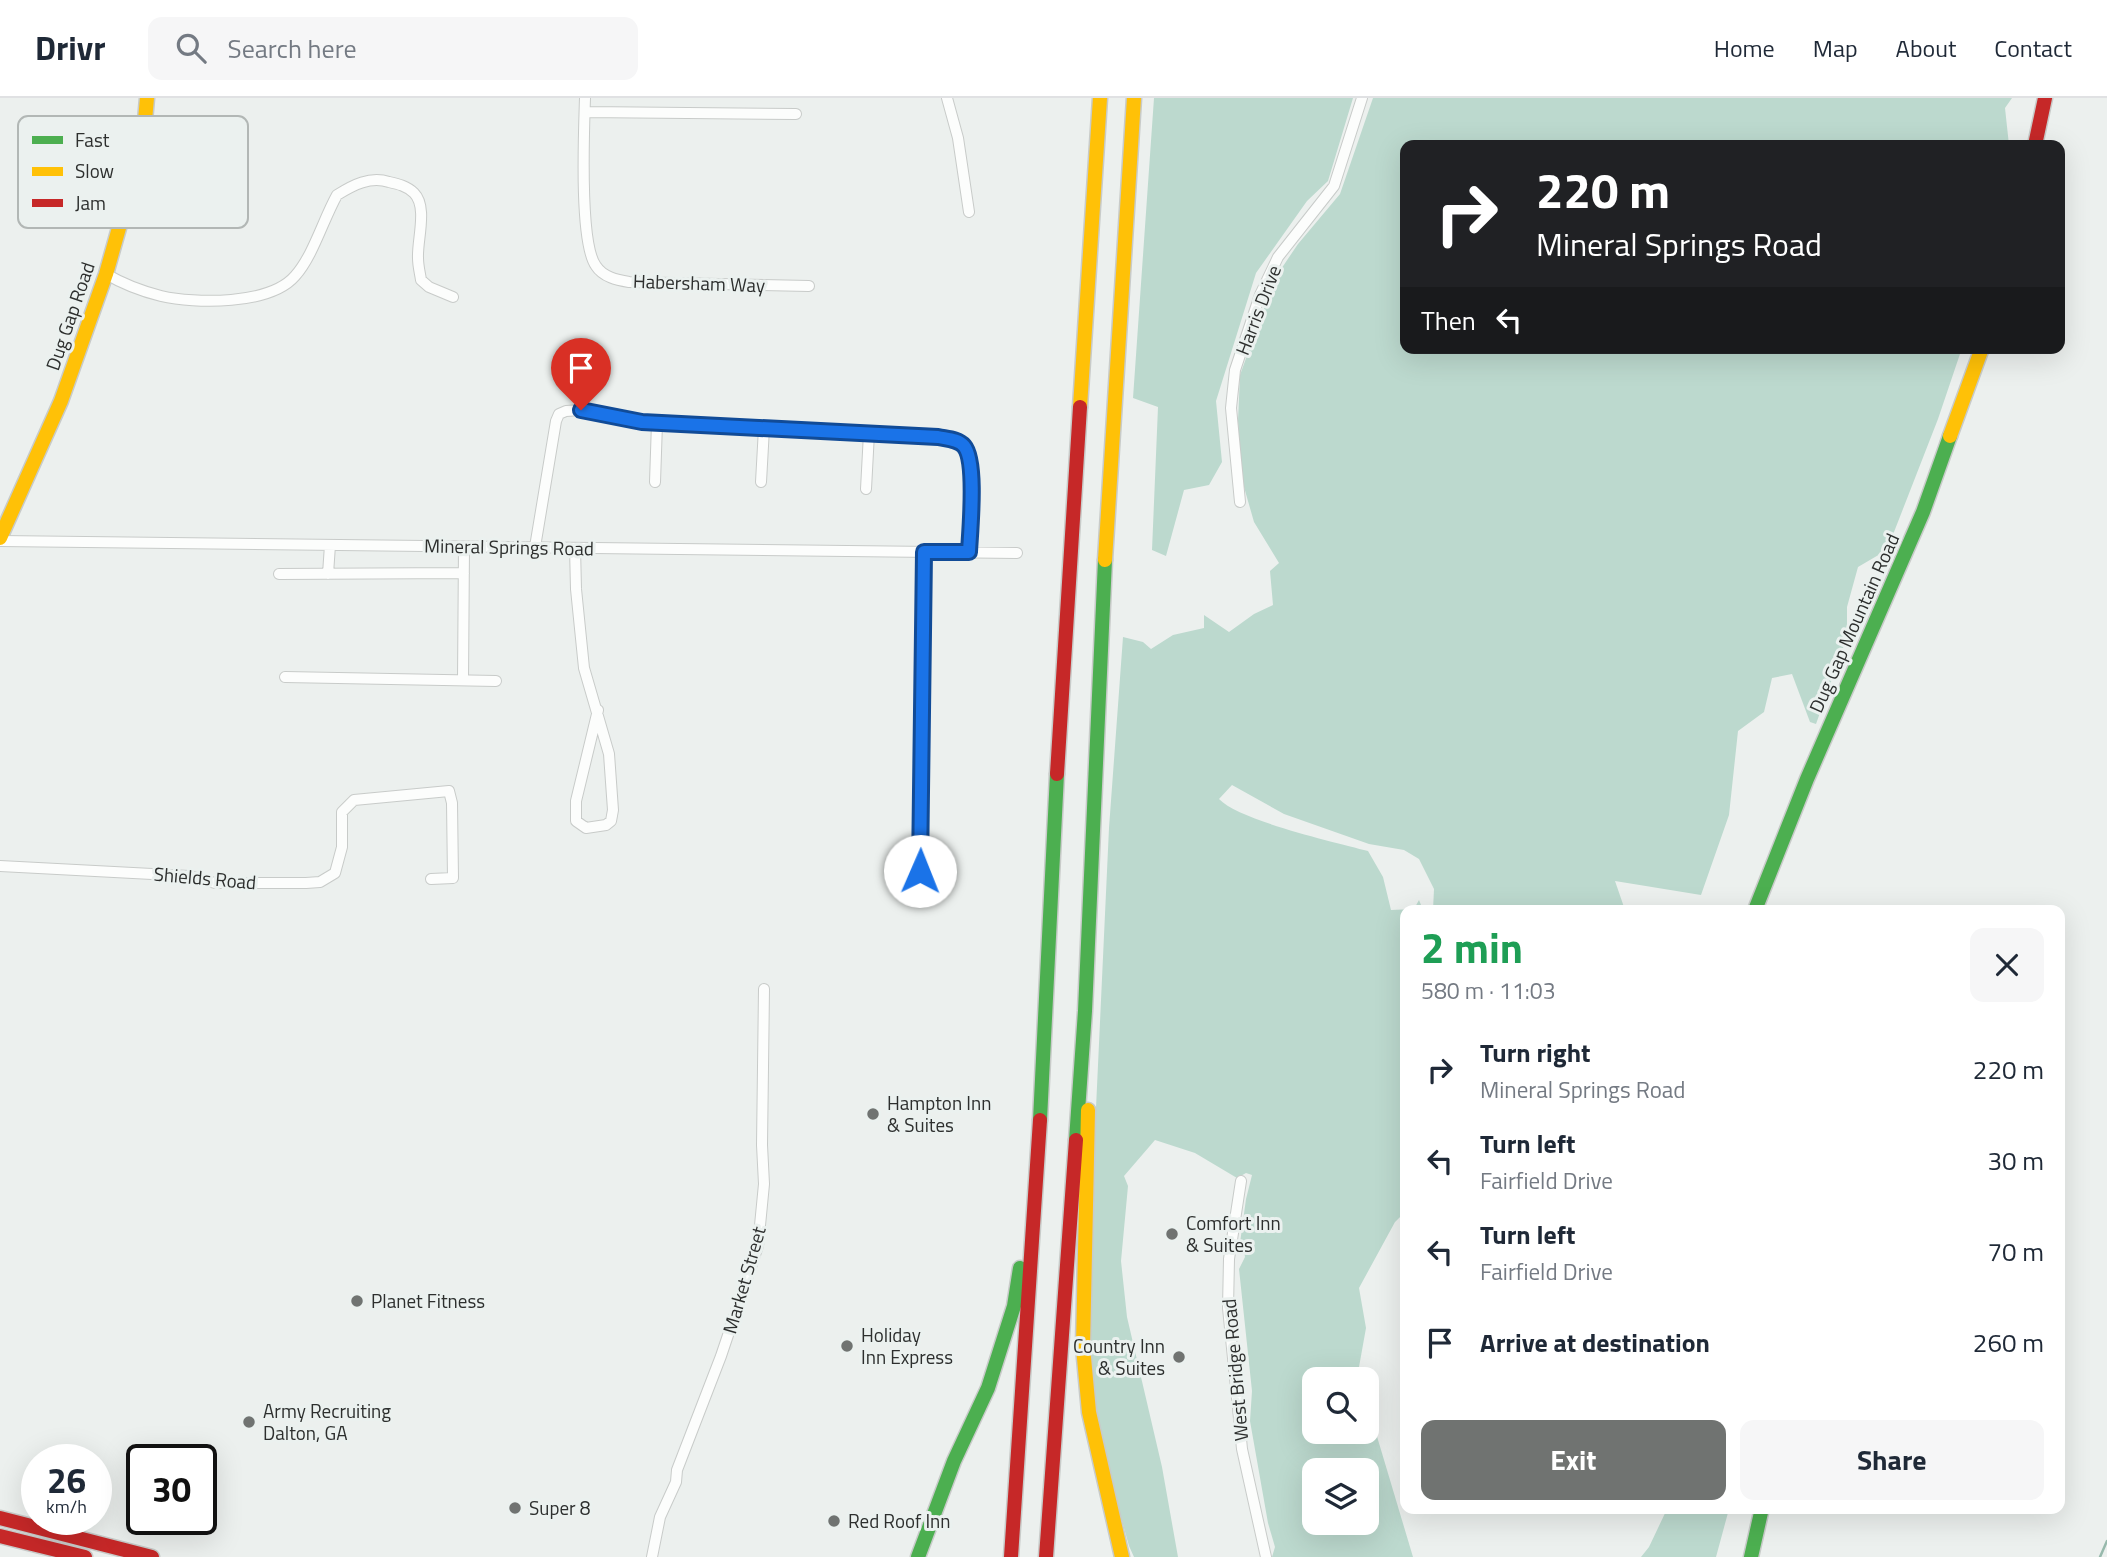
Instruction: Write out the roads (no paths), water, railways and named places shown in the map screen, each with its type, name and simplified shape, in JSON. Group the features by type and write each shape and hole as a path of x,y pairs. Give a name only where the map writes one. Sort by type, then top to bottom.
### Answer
{"main road":[{"name":"Dug Gap Road","path":"145,116 147,98"},
{"path":"1011,1557 1046,1022 1051,861 1100,98"},
{"path":"1046,1557 1085,1011 1101,616 1134,98"},
{"path":"2036,140 2045,98"},
{"name":"Dug Gap Road","path":"0,540 61,401 106,274 119,228"},
{"name":"Dug Gap Mountain Road","path":"1757,905 1807,779 1923,512 1980,354"},
{"path":"1085,1011 1089,1133 1083,1347 1089,1412 1122,1557"},
{"path":"918,1557 954,1461 988,1388 1014,1306 1021,1267 1032,1235"},
{"path":"1751,1557 1761,1514"},
{"path":"0,1518 152,1557"},
{"path":"0,1536 85,1557"}],"street":[{"name":"Habersham Way","path":"585,98 585,234 591,258 597,269 612,279 629,282 809,286"},
{"path":"947,98 958,138 968,212"},
{"name":"Harris Drive","path":"1240,502 1231,408 1235,370 1260,295 1278,257 1335,186 1362,98"},
{"path":"585,112 796,114"},
{"path":"106,274 126,286 185,300 249,298 275,291 295,277 337,195 365,181 382,180 405,186 416,195 421,211 418,260 421,281 429,288 453,298"},
{"path":"535,548 559,414 581,410 657,423 938,437 958,441 966,448 972,470 969,552"},
{"path":"655,482 657,423"},
{"path":"761,482 764,428"},
{"path":"866,489 869,433"},
{"name":"Mineral Springs Road","path":"0,540 1017,553"},
{"path":"328,574 330,545"},
{"path":"463,680 464,547"},
{"path":"575,548 584,668 598,710 609,754 613,810 611,821 606,825 586,828 576,821 575,813 598,710"},
{"path":"920,871 924,552"},
{"path":"279,574 464,573"},
{"path":"285,677 496,681"},
{"name":"Shields Road","path":"0,866 190,876 215,883 320,882 335,873 342,847 342,812 354,800 449,791 452,803 453,878 431,879"},
{"name":"Market Street","path":"652,1557 660,1517 676,1482 677,1470 721,1356 758,1246 764,1184 764,989"},
{"name":"West Bridge Road","path":"1241,1181 1229,1259 1228,1308 1242,1449 1266,1557"}],"waterway":[{"path":"2100,1557 2107,1541"}],"place":[{"name":"Hampton Inn & Suites","path":"873,1114"},
{"name":"Comfort Inn & Suites","path":"1172,1234"},
{"name":"Planet Fitness","path":"357,1301"},
{"name":"Holiday Inn Express","path":"847,1346"},
{"name":"Country Inn & Suites","path":"1179,1357"},
{"name":"Army Recruiting Dalton, GA","path":"249,1422"},
{"name":"Super 8","path":"515,1508"},
{"name":"Red Roof Inn","path":"834,1521"}]}
